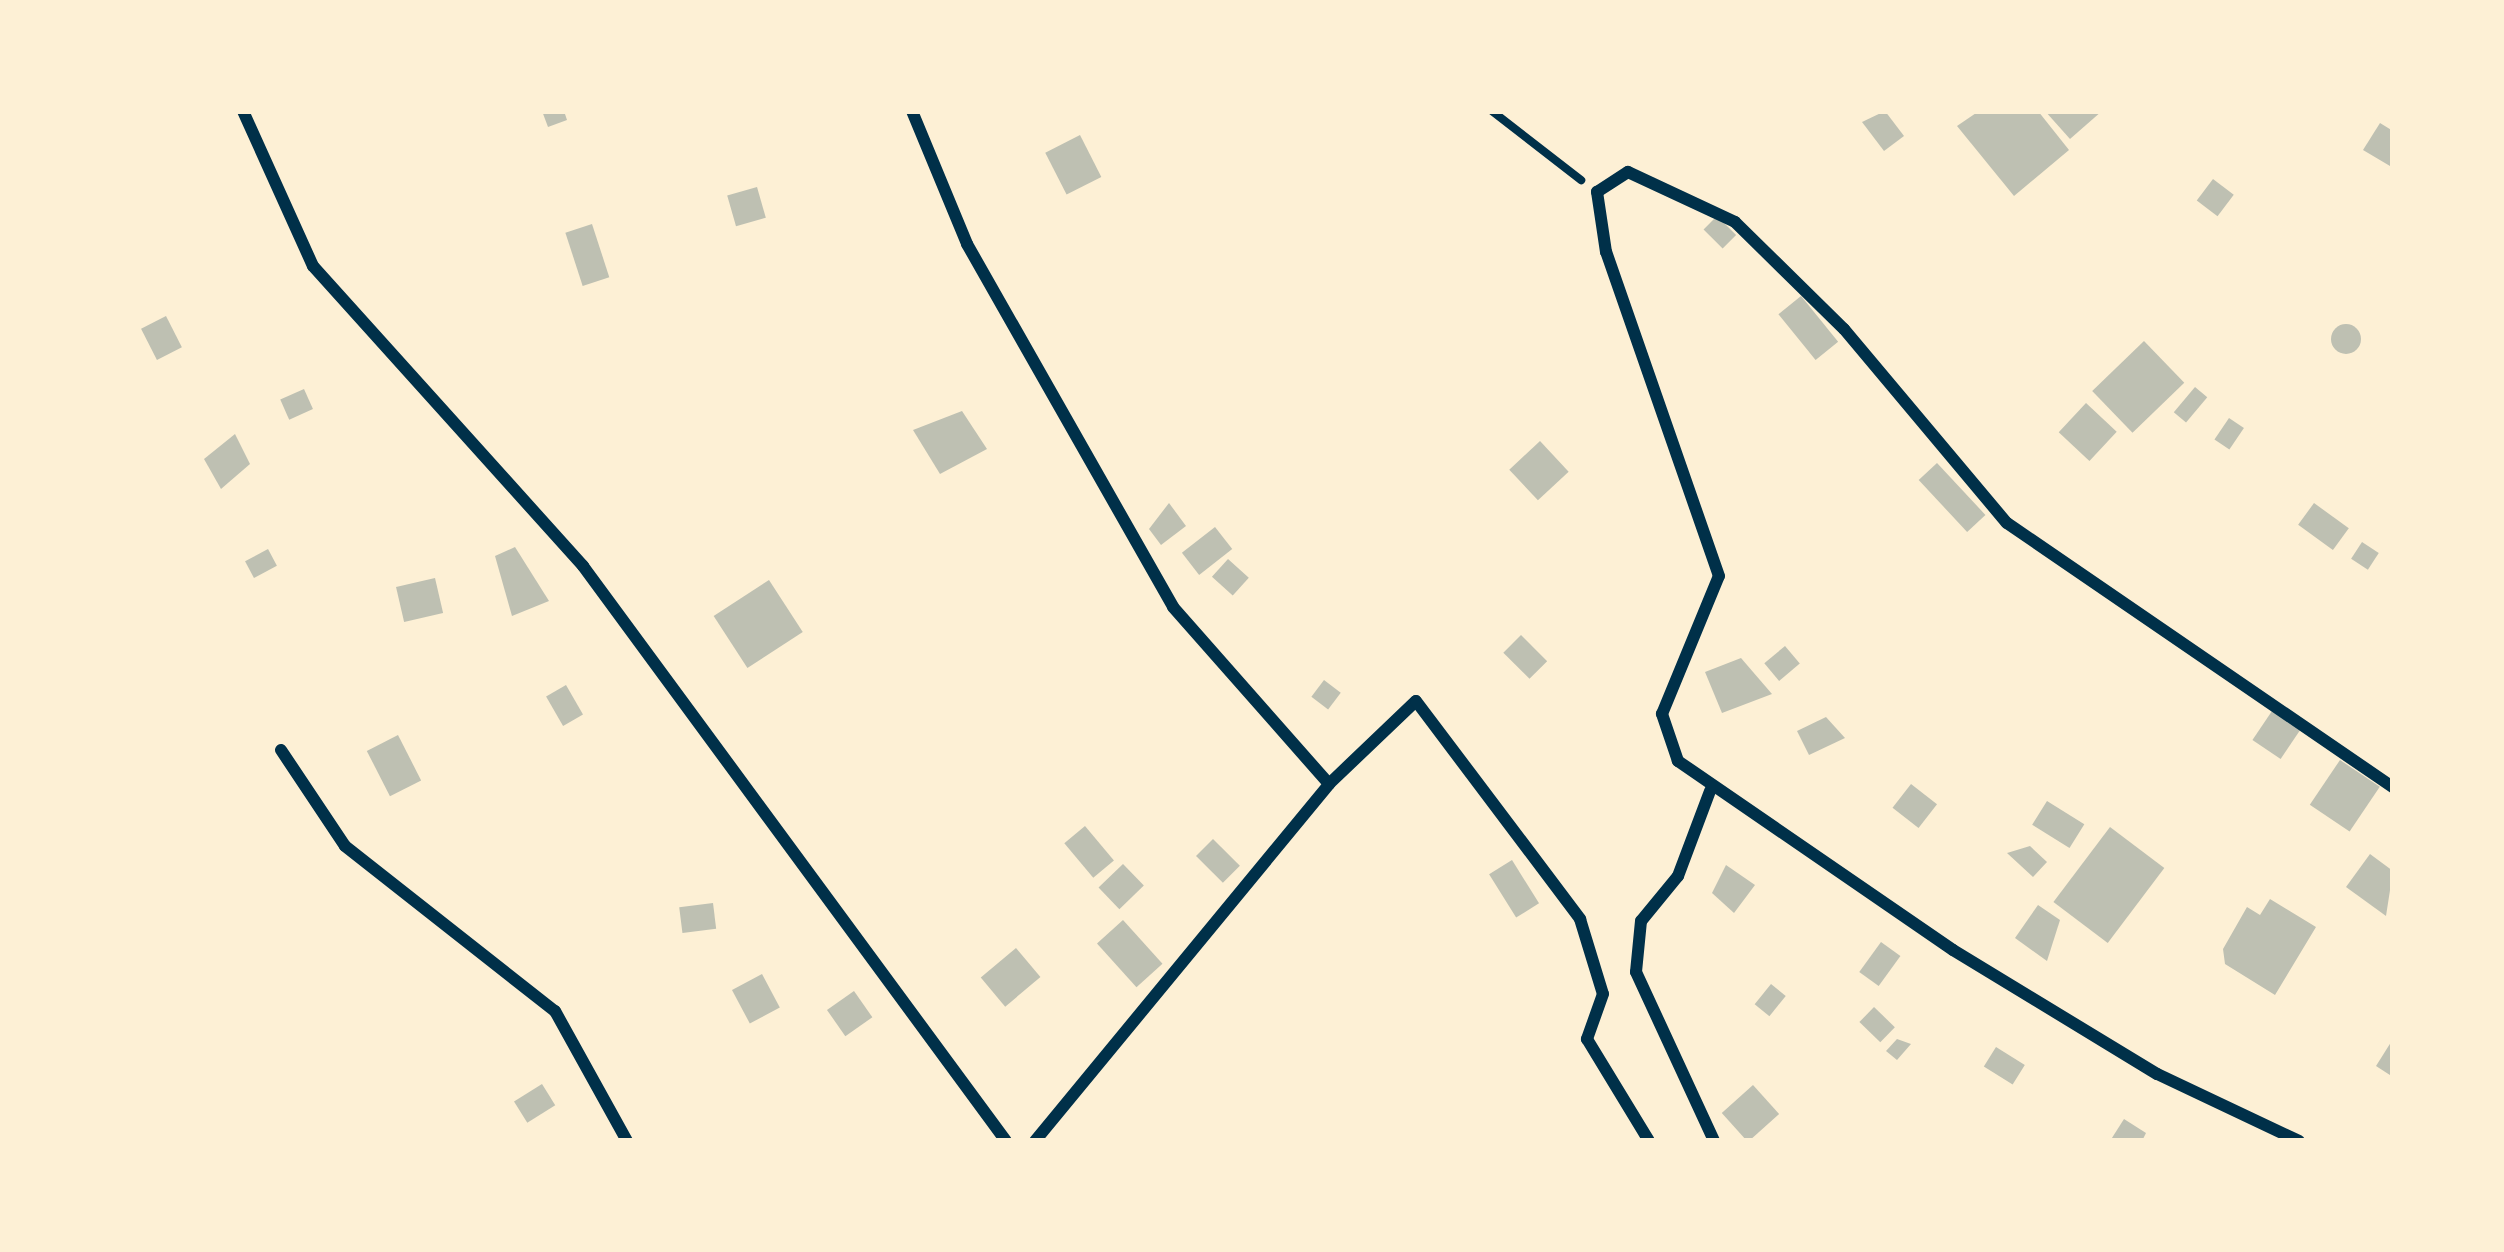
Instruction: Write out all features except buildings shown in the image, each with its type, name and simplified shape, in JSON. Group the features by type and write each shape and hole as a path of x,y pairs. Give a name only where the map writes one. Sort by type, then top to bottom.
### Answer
{"street":[{"path":"243,111 314,266 583,566 1006,1141"},
{"path":"912,111 967,244 1173,607 1329,784"},
{"path":"2300,1141 2158,1074 1710,791 1678,760 1662,714 1720,575 1601,236 1597,192 1628,172 1735,222 1844,329 2007,523 2393,787"},
{"path":"1035,1141 1329,784 1404,705 1427,704 1580,919 1603,994 1586,1039 1649,1141"},
{"path":"281,750 345,846 555,1011 627,1141"},
{"path":"1710,791 1678,876 1641,921 1636,972 1714,1141"}],"path":[{"path":"1492,111 1597,192"}]}
